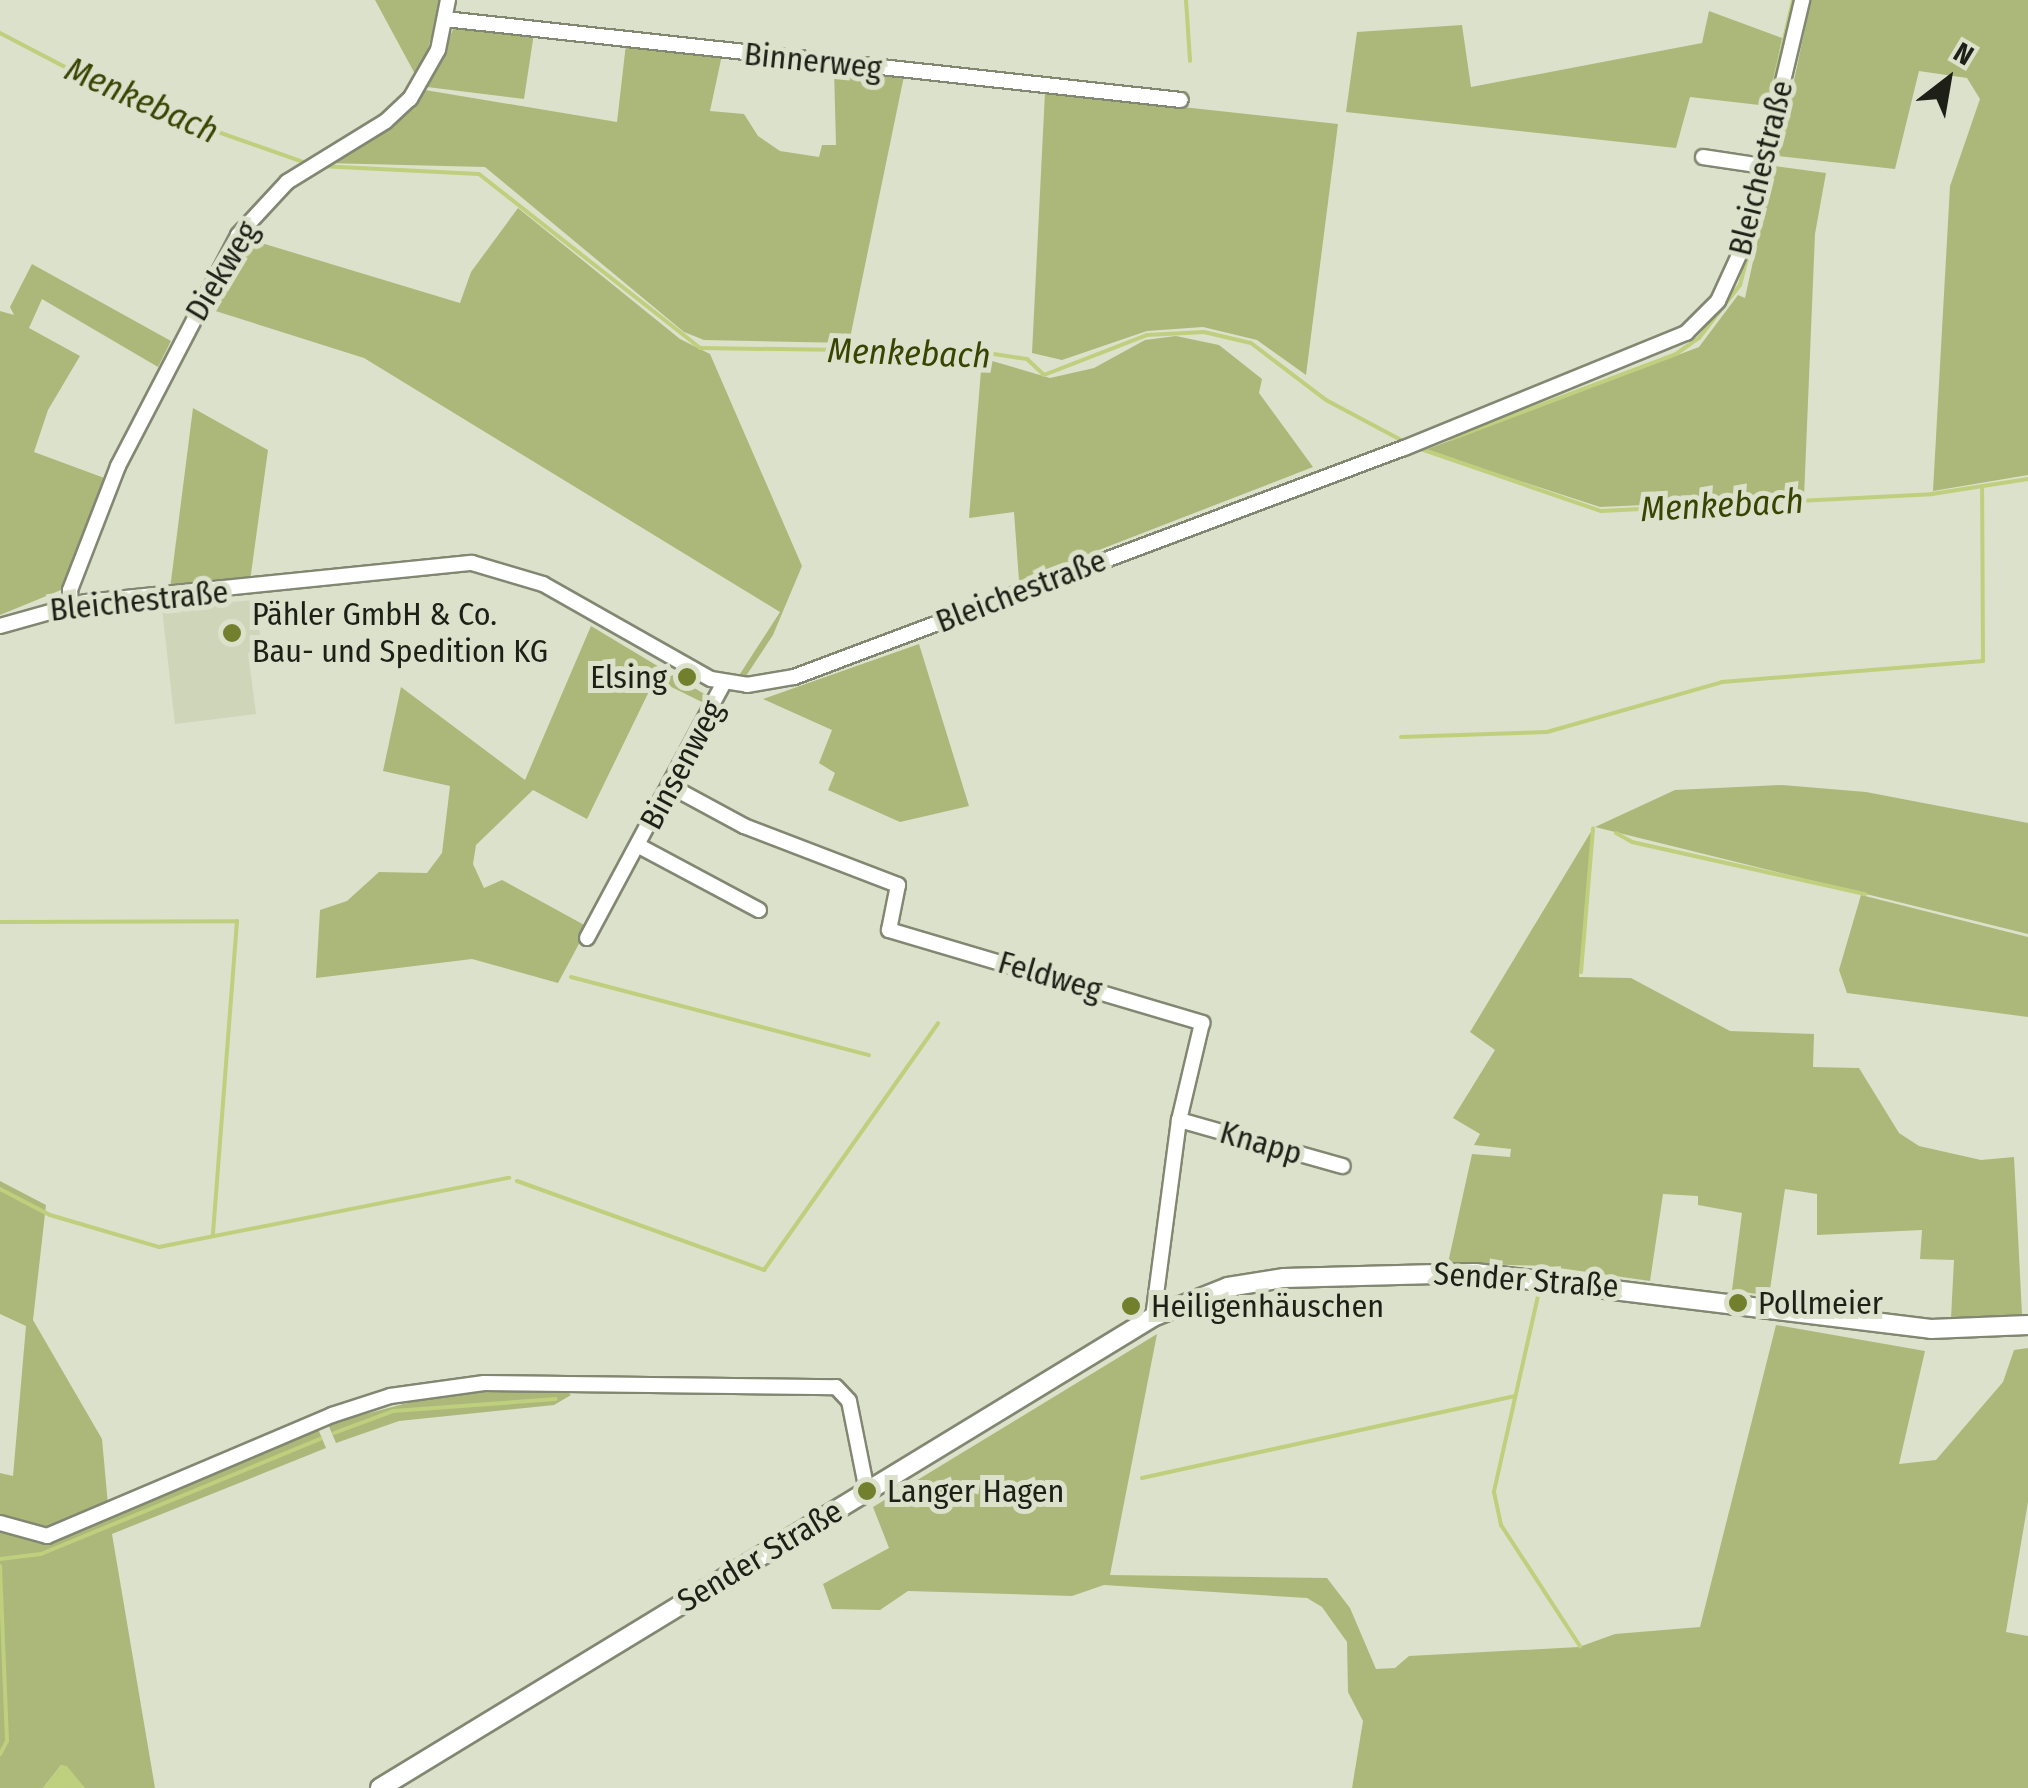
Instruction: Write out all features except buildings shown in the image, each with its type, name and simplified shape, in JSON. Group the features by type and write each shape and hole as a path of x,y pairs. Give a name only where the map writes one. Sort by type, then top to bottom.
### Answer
{"main road":[{"name":"Sender Straße","path":"380,1788 1154,1317 1228,1287 1284,1278 1475,1273 1931,1328 2028,1325"}],"street":[{"name":"Diekweg","path":"72,604 70,590 118,466 238,236 303,170 386,121 410,99 426,79 448,0"},
{"name":"Bleichestraße","path":"0,626 72,604 472,563 532,579 724,683 794,677 1404,448 1686,333 1718,301 1736,267 1802,0"},
{"name":"Binnerweg","path":"445,20 1181,100"},
{"path":"1703,157 1763,166"},
{"name":"Binsenweg","path":"587,938 672,787 724,683"},
{"name":"Feldweg","path":"672,787 744,826 898,885 889,930 1195,1018 1204,1032 1179,1120 1154,1317"},
{"name":"Binsenweg","path":"638,846 759,910"},
{"name":"Knapp","path":"1179,1120 1343,1166"},
{"path":"0,1523 47,1536 358,1406 484,1383 836,1386 849,1401 867,1491"}],"shaded area":[{"path":"375,0 442,0 421,73 415,74"},
{"path":"1811,0 2028,0 2028,475 1933,491 1950,186 1980,99 1967,78 1919,71 1895,169 1778,156"},
{"path":"1709,11 1782,38 1768,106 1690,97 1676,148 1346,112 1357,32 1462,25 1471,87 1702,43"},
{"path":"456,23 534,33 524,99 427,87"},
{"path":"626,44 722,55 710,111 744,114 758,136 780,151 819,157 822,145 836,145 834,69 904,76 849,343 704,340 684,332 485,167 325,163 411,107 425,90 617,122"},
{"path":"1045,92 1338,124 1306,375 1257,340 1203,327 1147,331 1062,360 1032,353"},
{"path":"1774,166 1826,173 1815,234 1804,498 1600,507 1425,450 1699,347 1738,295 1745,298"},
{"path":"518,208 680,339 710,354 802,566 773,635 746,676 740,674 780,612 364,358 206,308 245,238 460,303 471,272"},
{"path":"32,264 171,341 158,367 42,299 29,328 80,356 48,410 34,452 107,479 61,590 0,615 0,311 14,315 10,307"},
{"path":"1176,336 1219,345 1262,379 1259,393 1313,467 1019,581 1014,512 969,518 982,358 1050,378 1094,368 1145,340"},
{"path":"193,408 268,450 250,581 170,589"},
{"path":"255,600 262,649 248,653 256,714 175,724 162,608"},
{"path":"591,626 711,698 710,706 655,679 587,819 533,790 476,845 473,864 484,888 502,880 588,927 558,983 472,959 316,978 320,910 347,901 379,872 427,873 442,853 450,786 383,771 401,687 525,780"},
{"path":"919,644 969,806 900,822 828,790 835,773 819,763 832,730 763,699"},
{"path":"1782,785 1866,792 2028,823 2028,934 1595,827 1675,790"},
{"path":"1592,830 1579,977 1631,978 1730,1031 1814,1034 1813,1067 1859,1068 1899,1133 1919,1146 1981,1160 2014,1157 2022,1314 1951,1318 1954,1260 1920,1259 1922,1230 1817,1235 1817,1194 1785,1189 1769,1296 1732,1290 1742,1213 1698,1205 1698,1196 1663,1194 1650,1281 1545,1266 1448,1263 1472,1154 1510,1157 1511,1149 1474,1145 1480,1134 1453,1118 1495,1050 1470,1032"},
{"path":"1861,895 2028,937 2028,1017 1847,993 1839,970"},
{"path":"0,1181 46,1205 33,1320 102,1439 109,1516 318,1429 326,1448 112,1534 155,1788 85,1788 61,1765 43,1788 0,1788 0,1473 13,1476 26,1326 0,1314"},
{"path":"1776,1325 1925,1351 1899,1464 1936,1460 2003,1382 2014,1350 2028,1348 2028,1502 2006,1632 2028,1636 2028,1788 1352,1788 1363,1721 1348,1692 1347,1642 1322,1607 1307,1598 1104,1585 1072,1596 908,1591 880,1610 832,1609 823,1584 889,1548 873,1507 1157,1334 1110,1575 1327,1578 1350,1608 1376,1669 1395,1668 1409,1656 1579,1647 1615,1634 1700,1627"},
{"path":"566,1390 571,1395 554,1405 399,1421 336,1443 328,1424 445,1393"},
{"path":"61,1765 67,1766 85,1788 43,1788"}],"waterway":[{"path":"1186,0 1190,61"},
{"path":"1769,105 1793,0"},
{"path":"1774,154 1809,0"},
{"name":"Menkebach","path":"0,33 130,101 306,163"},
{"name":"Menkebach","path":"320,166 479,174 700,348 981,352 1027,359 1044,375 1147,335 1204,332 1251,343 1326,400 1407,443"},
{"path":"1451,439 1676,354 1699,338 1740,285 1771,168"},
{"name":"Menkebach","path":"1415,447 1601,511 1932,494 2028,479"},
{"path":"1401,737 1547,732 1722,682 1983,661 1982,486"},
{"path":"1581,972 1593,828"},
{"path":"1616,833 1632,842 1865,894"},
{"path":"0,922 237,921 213,1236"},
{"path":"571,977 869,1055"},
{"path":"517,1181 764,1270 938,1023"},
{"path":"0,1189 50,1215 159,1247 509,1178"},
{"path":"1538,1296 1494,1492 1501,1525 1580,1646"},
{"path":"1142,1478 1514,1396"},
{"path":"334,1433 393,1411 556,1399"},
{"path":"0,1559 41,1554 320,1439"},
{"path":"0,1566 7,1741 0,1754"}],"place":[{"name":"Pähler GmbH & Co. Bau- und Spedition KG","path":"232,633"},
{"name":"Elsing","path":"687,677"},
{"name":"Pollmeier","path":"1738,1303"},
{"name":"Heiligenhäuschen","path":"1131,1306"},
{"name":"Langer Hagen","path":"867,1491"}]}
